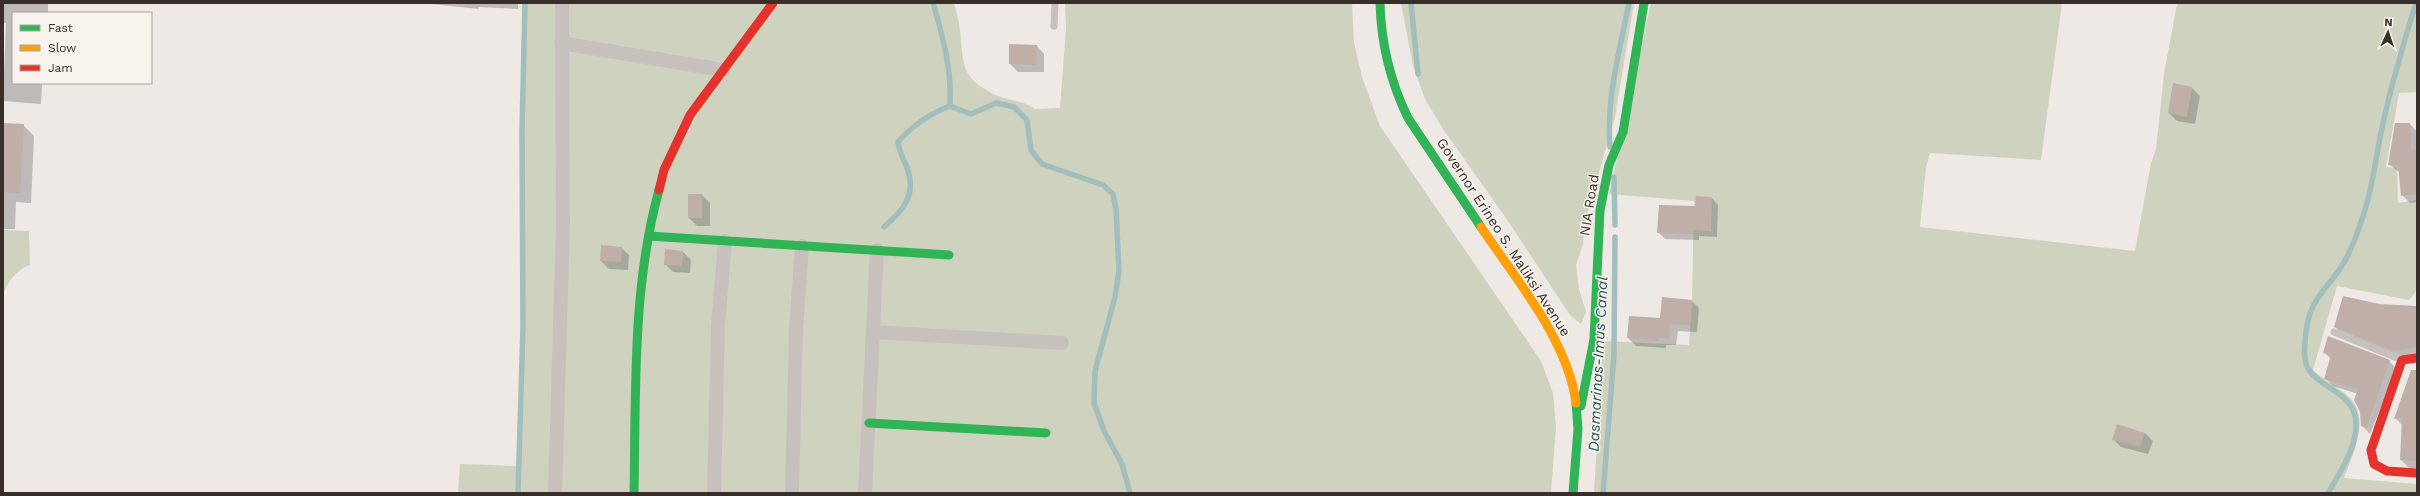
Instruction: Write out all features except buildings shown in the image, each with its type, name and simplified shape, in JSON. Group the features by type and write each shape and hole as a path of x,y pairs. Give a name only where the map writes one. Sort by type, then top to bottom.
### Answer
{"street":[{"path":"555,493 563,226 562,3"},
{"path":"634,493 640,319 649,236 657,196 681,130 701,97 773,3"},
{"name":"Governor Erineo S. Maliksi Avenue","path":"1380,3 1383,51 1397,95 1408,118 1550,332 1564,356 1572,376 1579,414 1573,493"},
{"name":"NIA Road","path":"1579,414 1594,339 1596,263 1601,203 1609,165 1622,132 1644,3"},
{"path":"562,43 723,70"},
{"path":"649,236 949,255"},
{"path":"714,493 718,324 725,241"},
{"path":"792,493 796,329 802,246"},
{"path":"865,493 877,250"},
{"path":"873,332 1062,343"},
{"path":"2417,358 2402,360 2371,450 2374,464 2387,471 2417,473"},
{"path":"869,423 1046,433"}],"lane":[{"path":"1054,26 1055,3"},
{"path":"2334,332 2402,360"}],"green space":[{"path":"525,3 954,3 960,27 962,53 966,70 970,77 986,90 998,96 1031,106 1035,109 1060,108 1066,28 1065,3 1352,3 1354,43 1362,77 1380,126 1541,361 1553,393 1556,427 1551,493 458,493 460,464 519,466 523,327 522,131"},
{"path":"1401,3 1634,3 1615,117 1585,222 1583,244 1576,265 1579,289 1586,312 1581,324 1570,315 1506,218 1443,129 1425,99 1413,66"},
{"path":"1651,3 2062,3 2041,160 1930,153 1926,167 1920,227 2135,251 2151,163 2156,149 2164,74 2177,4 2174,3 2417,3 2417,92 2399,93 2386,167 2397,168 2398,203 2417,200 2417,290 2409,300 2337,286 2313,370 2350,398 2356,407 2359,416 2358,438 2344,478 2417,484 2417,493 1594,493 1603,341 1689,345 1692,300 1694,201 1609,194"},
{"path":"3,230 29,231 30,265 14,276 3,294"}],"waterway":[{"path":"518,493 523,327 522,131 525,3"},
{"path":"933,3 948,67 950,80 950,106 971,114 996,103 1014,107 1027,120 1031,150 1042,164 1103,185 1113,194 1116,209 1119,271 1115,297 1095,371 1094,403 1104,431 1122,464 1130,493"},
{"path":"1411,3 1418,74"},
{"name":"Dasmarinas-Imus Canal","path":"1610,147 1609,129 1612,92 1629,3"},
{"path":"2328,493 2341,471 2352,446 2356,432 2356,420 2352,408 2344,398 2316,378 2307,366 2305,361 2305,346 2308,319 2320,294 2337,273 2355,240 2370,189 2389,96 2416,3"},
{"path":"884,227 903,208 909,194 910,177 899,149 898,142 922,121 950,106"},
{"name":"Dasmarinas-Imus Canal","path":"1614,177 1615,225"},
{"name":"Dasmarinas-Imus Canal","path":"1603,493 1614,354 1615,237"}],"traffic: fast":[{"path":"1380,3 1382,33 1391,76 1408,118 1481,227"},
{"path":"1581,406 1594,339 1600,210 1609,165 1623,132 1644,3"},
{"path":"634,493 637,340 640,302 650,227 659,190"},
{"path":"649,236 949,255"},
{"path":"1573,493 1578,429 1576,403"},
{"path":"869,423 1046,433"}],"traffic: slow":[{"path":"1481,227 1524,288 1551,333 1563,356 1571,379 1576,403"}],"traffic: jam":[{"path":"659,190 664,170 690,115 773,3"},
{"path":"2417,358 2402,360 2371,450 2374,464 2387,471 2417,473"}]}
